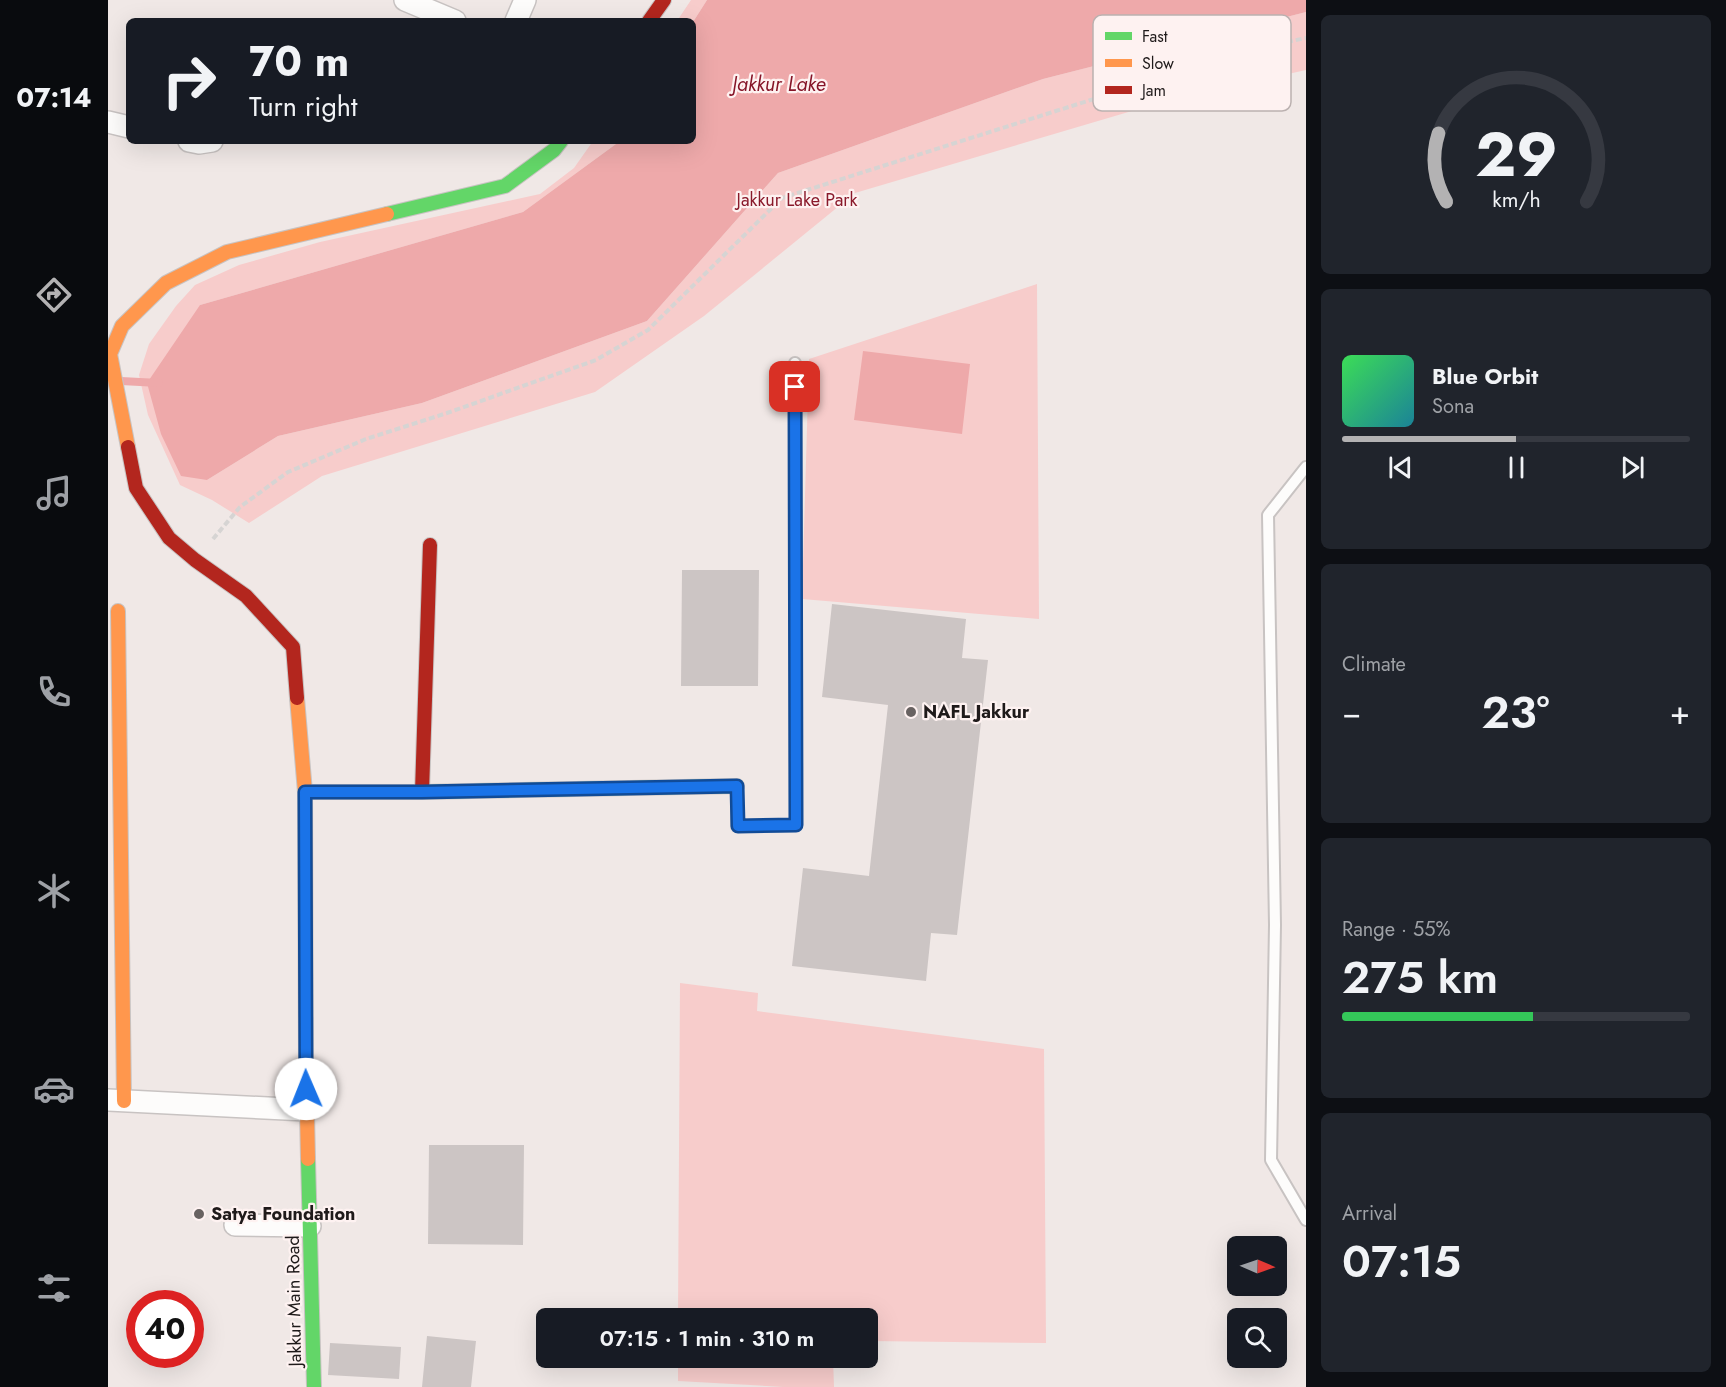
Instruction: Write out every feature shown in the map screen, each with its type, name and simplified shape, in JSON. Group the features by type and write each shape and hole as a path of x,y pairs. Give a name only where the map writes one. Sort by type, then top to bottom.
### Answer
{"street":[{"path":"405,0 448,18"},
{"path":"517,18 525,0"},
{"path":"651,18 664,0"},
{"path":"108,122 126,126"},
{"name":"Jakkur Main Road","path":"314,1387 306,1110 305,792 293,647 246,596 195,560 169,538 136,488 110,354 122,326 166,283 226,252 505,186 554,150 559,144"},
{"path":"422,792 430,545"},
{"path":"118,611 116,1100 306,1110"},
{"path":"305,792 737,786"},
{"path":"235,1225 310,1226"}],"lane":[{"path":"737,786 738,826 796,825 795,363"},
{"path":"1306,467 1268,515 1275,925 1271,1160 1306,1221"}],"path":[{"path":"1291,41 1306,38"},
{"path":"195,560 240,507 288,472 366,439 596,360 648,330 782,198 1093,99"}],"green space":[{"path":"691,0 707,0 696,18 679,18"},
{"name":"Jakkur Lake Park","path":"1306,12 1306,70 1291,73 1291,16"},
{"name":"Jakkur Lake Park","path":"1093,66 1093,111 1132,111 855,193 704,316 595,392 322,476 249,523 212,500 180,485 148,415 139,375 149,344 176,306 195,285 239,265 320,242 540,194 574,168 591,144 616,144 523,212 200,305 207,480 278,436 422,403 647,321 778,173 1043,79"},
{"path":"1037,284 1039,619 802,599 809,359"},
{"path":"680,983 758,993 757,1011 1044,1049 1046,1343 878,1341 878,1308 678,1308"},
{"path":"678,1368 833,1368 834,1387 784,1387 678,1381"}],"water":[{"name":"Jakkur Lake","path":"707,0 1306,0 1306,12 1291,16 1093,15 1093,66 1043,79 778,173 647,321 422,403 278,436 207,480 181,476 161,434 147,383 200,305 523,212 616,144 696,144 696,18"},
{"path":"863,351 970,364 962,434 854,420"}],"building":[{"path":"682,570 759,570 758,686 681,686"},
{"path":"832,604 966,619 962,658 988,660 957,935 931,933 926,981 792,966 803,868 869,876 888,705 822,697"},
{"path":"429,1145 524,1145 523,1245 428,1244"},
{"path":"427,1336 476,1341 471,1387 422,1387"},
{"path":"330,1343 401,1347 399,1379 328,1375"}],"waterway":[{"path":"121,381 159,383"}],"traffic: fast":[{"path":"387,214 505,186 554,150 559,144"},
{"path":"305,792 737,786"},
{"path":"308,1159 314,1387"}],"traffic: slow":[{"path":"128,447 110,354 122,326 166,283 227,252 387,214"},
{"path":"118,611 124,1101"},
{"path":"297,698 305,792 308,1159"}],"traffic: jam":[{"path":"651,18 664,0"},
{"path":"128,447 136,488 169,538 195,560 246,596 293,647 297,698"},
{"path":"422,792 430,545"}],"place":[{"name":"NAFL Jakkur","path":"911,712"},
{"name":"Satya Foundation","path":"199,1214"}],"route":[{"path":"306,1089 305,792 737,786 738,826 796,825 795,387"}]}
